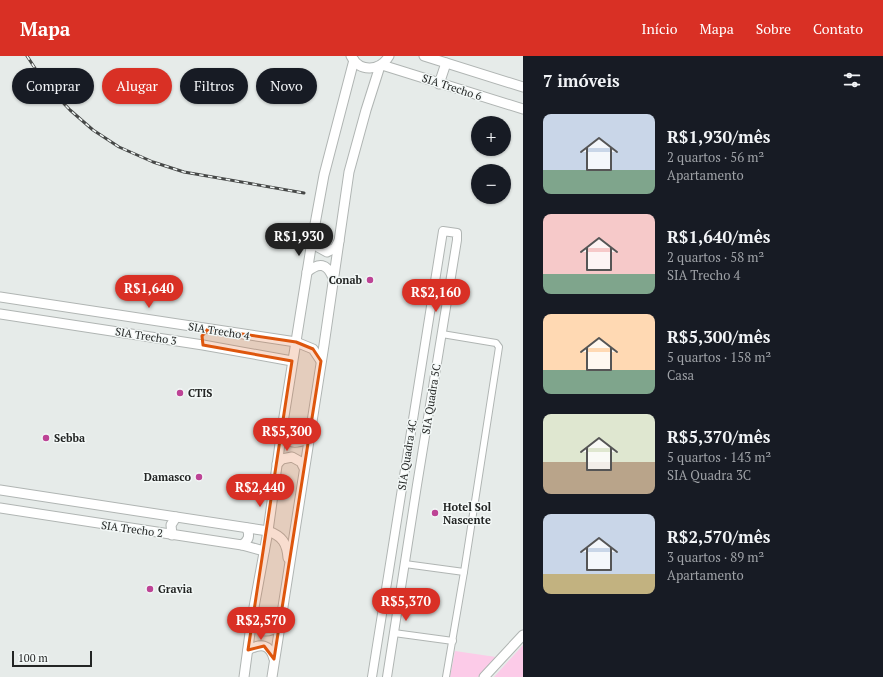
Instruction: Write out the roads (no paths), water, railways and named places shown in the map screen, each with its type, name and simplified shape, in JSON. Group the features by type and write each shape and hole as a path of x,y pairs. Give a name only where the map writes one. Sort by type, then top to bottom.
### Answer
{"main road":[{"path":"272,677 340,240 349,172 366,110 381,65 389,56"},
{"name":"SIA Trecho 6","path":"424,56 523,87"},
{"path":"244,677 252,618 268,532 292,361 313,235 324,175 353,58"},
{"name":"SIA Trecho 6","path":"353,58 359,65 366,68 373,68 381,65 523,110"},
{"path":"439,84 446,63"},
{"path":"313,235 318,247 326,252 335,248 340,240"},
{"path":"307,272 316,266 325,266 331,272 333,278"},
{"name":"SIA Trecho 4","path":"0,297 296,342 313,349 321,361"},
{"name":"SIA Trecho 3","path":"0,314 203,345 292,361"},
{"path":"203,345 202,336 208,329"},
{"path":"270,357 274,348 273,339"},
{"path":"282,429 287,439 291,442 296,443 308,439"},
{"path":"277,464 282,459 292,457 301,462 304,468"},
{"path":"0,490 268,532 281,538 285,543 289,569"},
{"name":"SIA Trecho 2","path":"0,508 242,545 264,551"},
{"path":"172,535 171,525 176,517"},
{"path":"242,545 247,542 249,538 247,528"},
{"path":"252,618 257,626 264,631 272,630 279,626"},
{"path":"484,677 523,634"},
{"path":"248,650 257,646 264,646 270,650 274,659"}],"street":[{"name":"SIA Quadra 5C","path":"387,677 457,240 457,233 443,231"},
{"name":"SIA Quadra 4C","path":"372,677 443,231"},
{"path":"431,299 438,303 447,303"},
{"path":"429,312 438,310 445,316"},
{"path":"442,334 498,344 499,347 453,641 446,677"},
{"path":"405,468 412,472 420,470"},
{"path":"402,483 410,481 417,485"},
{"path":"405,564 464,572"},
{"path":"383,609 388,614 397,613"},
{"path":"394,634 453,641"}],"railway":[{"path":"27,56 46,85 70,110 93,130 119,147 153,162 184,172 304,193"}],"place":[{"name":"Conab","path":"370,280"},
{"name":"CTIS","path":"180,393"},
{"name":"Sebba","path":"46,438"},
{"name":"Damasco","path":"199,477"},
{"name":"Hotel Sol Nascente","path":"435,513"},
{"name":"Gravia","path":"150,589"}]}
